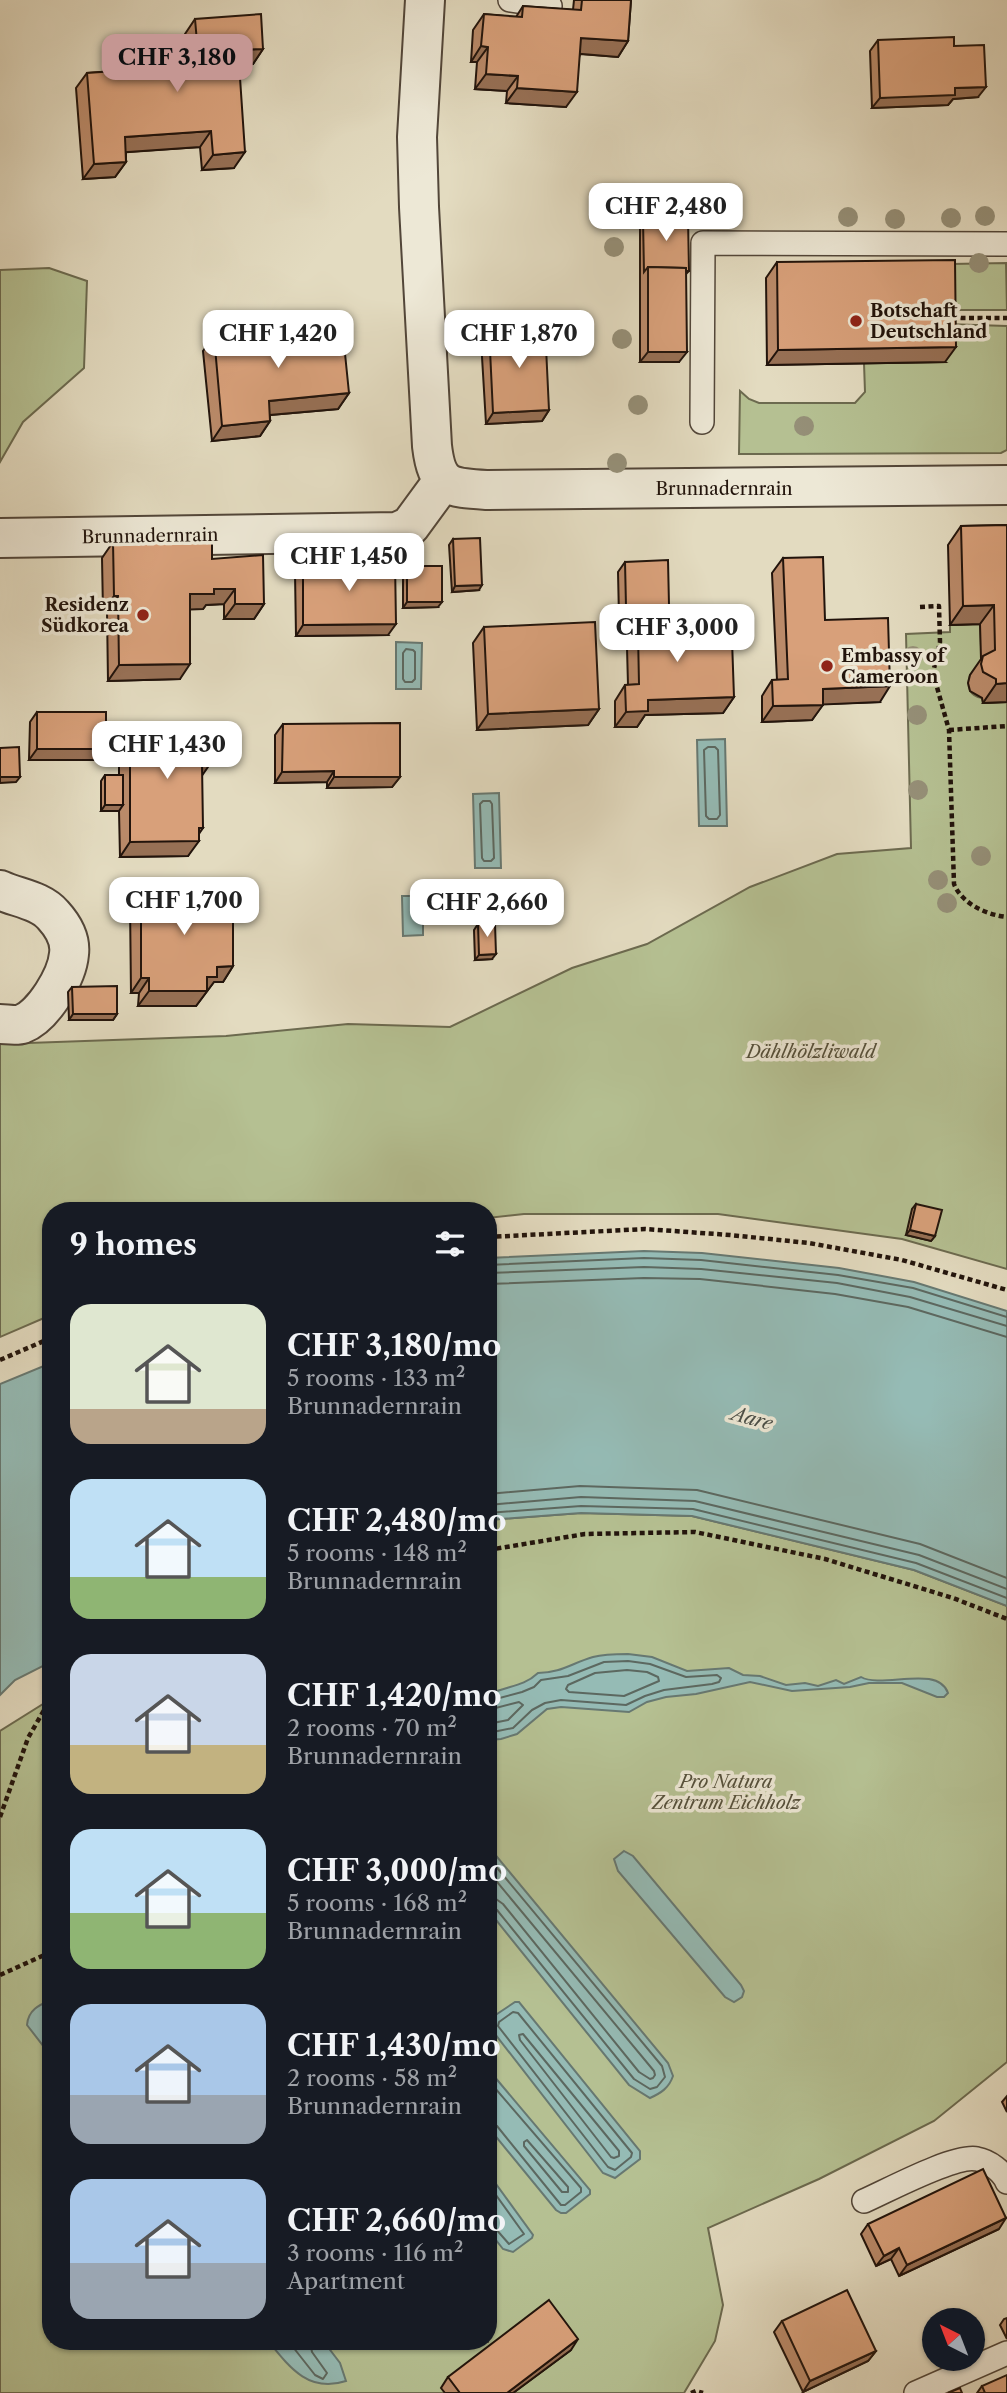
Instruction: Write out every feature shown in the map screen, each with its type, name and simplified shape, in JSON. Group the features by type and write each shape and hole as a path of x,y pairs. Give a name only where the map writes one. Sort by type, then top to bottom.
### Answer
{"street":[{"path":"425,0 418,99 419,207 432,446 437,473 443,481"},
{"name":"Brunnadernrain","path":"0,538 397,532 410,526 443,481 458,488 488,490 1007,485"},
{"path":"0,890 30,900 52,913 66,933 69,954 61,979 44,1008 21,1024 0,1024"}],"lane":[{"path":"510,0 550,6"},
{"path":"702,422 704,243 1007,244"},
{"path":"864,2201 956,2161 978,2159 1003,2173 1007,2182"},
{"path":"916,2393 1007,2353"}],"path":[{"path":"944,317 1007,318"},
{"path":"920,607 939,606 940,642 933,673 949,730 954,884 958,894 990,916 1007,917"},
{"path":"949,730 1007,726"},
{"path":"497,1237 645,1229 809,1243 902,1260 1007,1290"},
{"path":"0,1360 42,1342"},
{"path":"497,1549 585,1534 695,1532 825,1559 953,1598 1007,1619"},
{"path":"0,1817 28,1738 42,1714"},
{"path":"0,1975 42,1956"},
{"path":"691,2393 703,2393"}],"green space":[{"path":"1006,263 1007,310 951,310 951,264"},
{"path":"49,268 87,281 84,368 23,422 0,462 0,270"},
{"path":"945,324 1007,326 1007,450 1001,453 739,454 740,391 759,403 855,403 865,392 864,363"},
{"name":"Dählhölzliwald","path":"980,624 982,669 970,675 969,687 974,695 982,698 983,703 1007,702 1007,1269 902,1239 718,1214 524,1214 497,1217 497,1202 42,1202 42,1319 0,1337 0,1044 226,1036 348,1024 450,1027 572,968 647,944 750,887 837,854 911,848 906,634 950,632 950,625"},
{"name":"Pro Natura Zentrum Eichholz","path":"581,1513 692,1516 914,1570 1007,1606 1007,2062 934,2121 819,2179 708,2228 723,2305 715,2341 684,2393 0,2393 0,1731 42,1705 42,2350 497,2350 497,1519"}],"water":[{"path":"396,642 422,643 421,689 396,689"},
{"path":"725,739 727,826 699,826 697,740"},
{"path":"499,793 501,868 475,868 473,794"},
{"path":"402,896 423,896 423,935 403,936"},
{"name":"Aare","path":"644,1251 702,1253 839,1268 914,1282 1007,1311 1007,1606 914,1570 692,1516 581,1513 497,1519 497,1258"},
{"path":"42,1367 42,1666 15,1680 0,1695 0,1384"},
{"path":"610,1654 652,1657 687,1671 729,1668 743,1675 760,1676 786,1685 805,1683 818,1686 836,1680 844,1684 861,1677 870,1680 922,1678 942,1684 948,1693 944,1697 937,1697 902,1683 869,1683 792,1691 750,1682 696,1694 666,1697 647,1702 629,1712 561,1707 547,1709 517,1734 497,1739 497,1691 520,1684 538,1673 560,1670 586,1659"},
{"path":"624,1851 633,1856 741,1985 744,1991 742,1997 734,2002 725,1997 618,1871 614,1859"},
{"path":"497,1857 668,2063 673,2076 661,2092 650,2098 629,2085 497,1921"},
{"path":"519,2002 640,2151 640,2159 615,2178 603,2173 497,2037 497,2014"},
{"path":"42,2004 42,2044 27,2025 32,2012"},
{"path":"497,2080 590,2190 590,2194 566,2213 556,2210 497,2138"},
{"path":"497,2185 533,2235 513,2252 503,2249 497,2241"},
{"path":"276,2350 330,2350 340,2363 346,2381 321,2384 311,2381 285,2361"}],"building":[{"path":"582,0 631,0 628,41 581,38 577,92 517,88 518,76 486,74 488,47 481,46 484,14 522,17 523,6 581,10"},
{"path":"261,14 263,49 234,50 235,63 239,63 245,152 213,155 211,131 125,137 126,162 94,164 87,73 199,65 195,19"},
{"path":"954,37 954,46 984,45 986,87 955,88 955,95 880,98 878,40"},
{"path":"688,218 689,271 686,271 686,268 648,267 644,272 643,219"},
{"name":"Botschaft Deutschland","path":"955,260 956,347 778,350 777,262"},
{"path":"648,267 686,268 687,352 648,352"},
{"path":"342,324 349,393 269,401 270,421 222,426 214,336"},
{"path":"545,326 549,410 493,413 489,329"},
{"path":"1007,525 1007,683 996,684 996,679 983,672 981,664 983,656 995,650 994,605 963,606 961,526"},
{"path":"480,538 482,585 455,586 453,539"},
{"name":"Residenz Südkorea","path":"212,541 212,559 263,555 264,604 235,604 235,589 214,589 214,594 190,594 190,664 119,665 118,596 114,596 113,542"},
{"name":"Embassy of Cameroon","path":"823,557 825,620 888,618 890,686 823,689 823,705 773,706 772,680 788,679 783,558"},
{"path":"668,560 669,605 626,606 625,562"},
{"path":"303,561 395,561 396,624 303,625"},
{"path":"407,566 442,566 442,602 407,602"},
{"path":"673,608 674,641 732,640 734,697 648,700 648,711 626,712 625,685 639,684 638,633 634,633 633,609"},
{"path":"595,622 599,709 488,714 484,627"},
{"path":"37,712 106,712 106,749 37,749"},
{"path":"130,722 198,722 198,731 209,731 210,764 202,764 203,828 199,828 199,841 130,842"},
{"path":"400,723 400,777 334,777 334,771 282,772 283,724"},
{"path":"19,747 20,777 0,777 0,748"},
{"path":"105,775 123,775 123,805 105,805"},
{"path":"141,887 216,887 217,900 233,900 233,966 217,967 217,977 207,977 207,991 149,991 149,978 141,978"},
{"path":"478,924 495,924 496,954 479,955"},
{"path":"117,986 117,1014 73,1014 72,987"},
{"path":"916,1204 942,1210 935,1236 910,1230"},
{"path":"983,2169 1006,2218 907,2265 899,2248 884,2256 868,2224"},
{"path":"847,2290 876,2351 810,2381 782,2321"},
{"path":"549,2300 578,2339 507,2393 460,2393 448,2377 483,2350 497,2350 497,2340"},
{"path":"1007,2375 1007,2393 985,2393 982,2386"},
{"path":"960,2388 962,2393 948,2393"}],"place":[{"name":"Botschaft Deutschland","path":"856,321"},
{"name":"Residenz Südkorea","path":"143,615"},
{"name":"Embassy of Cameroon","path":"827,666"}]}
